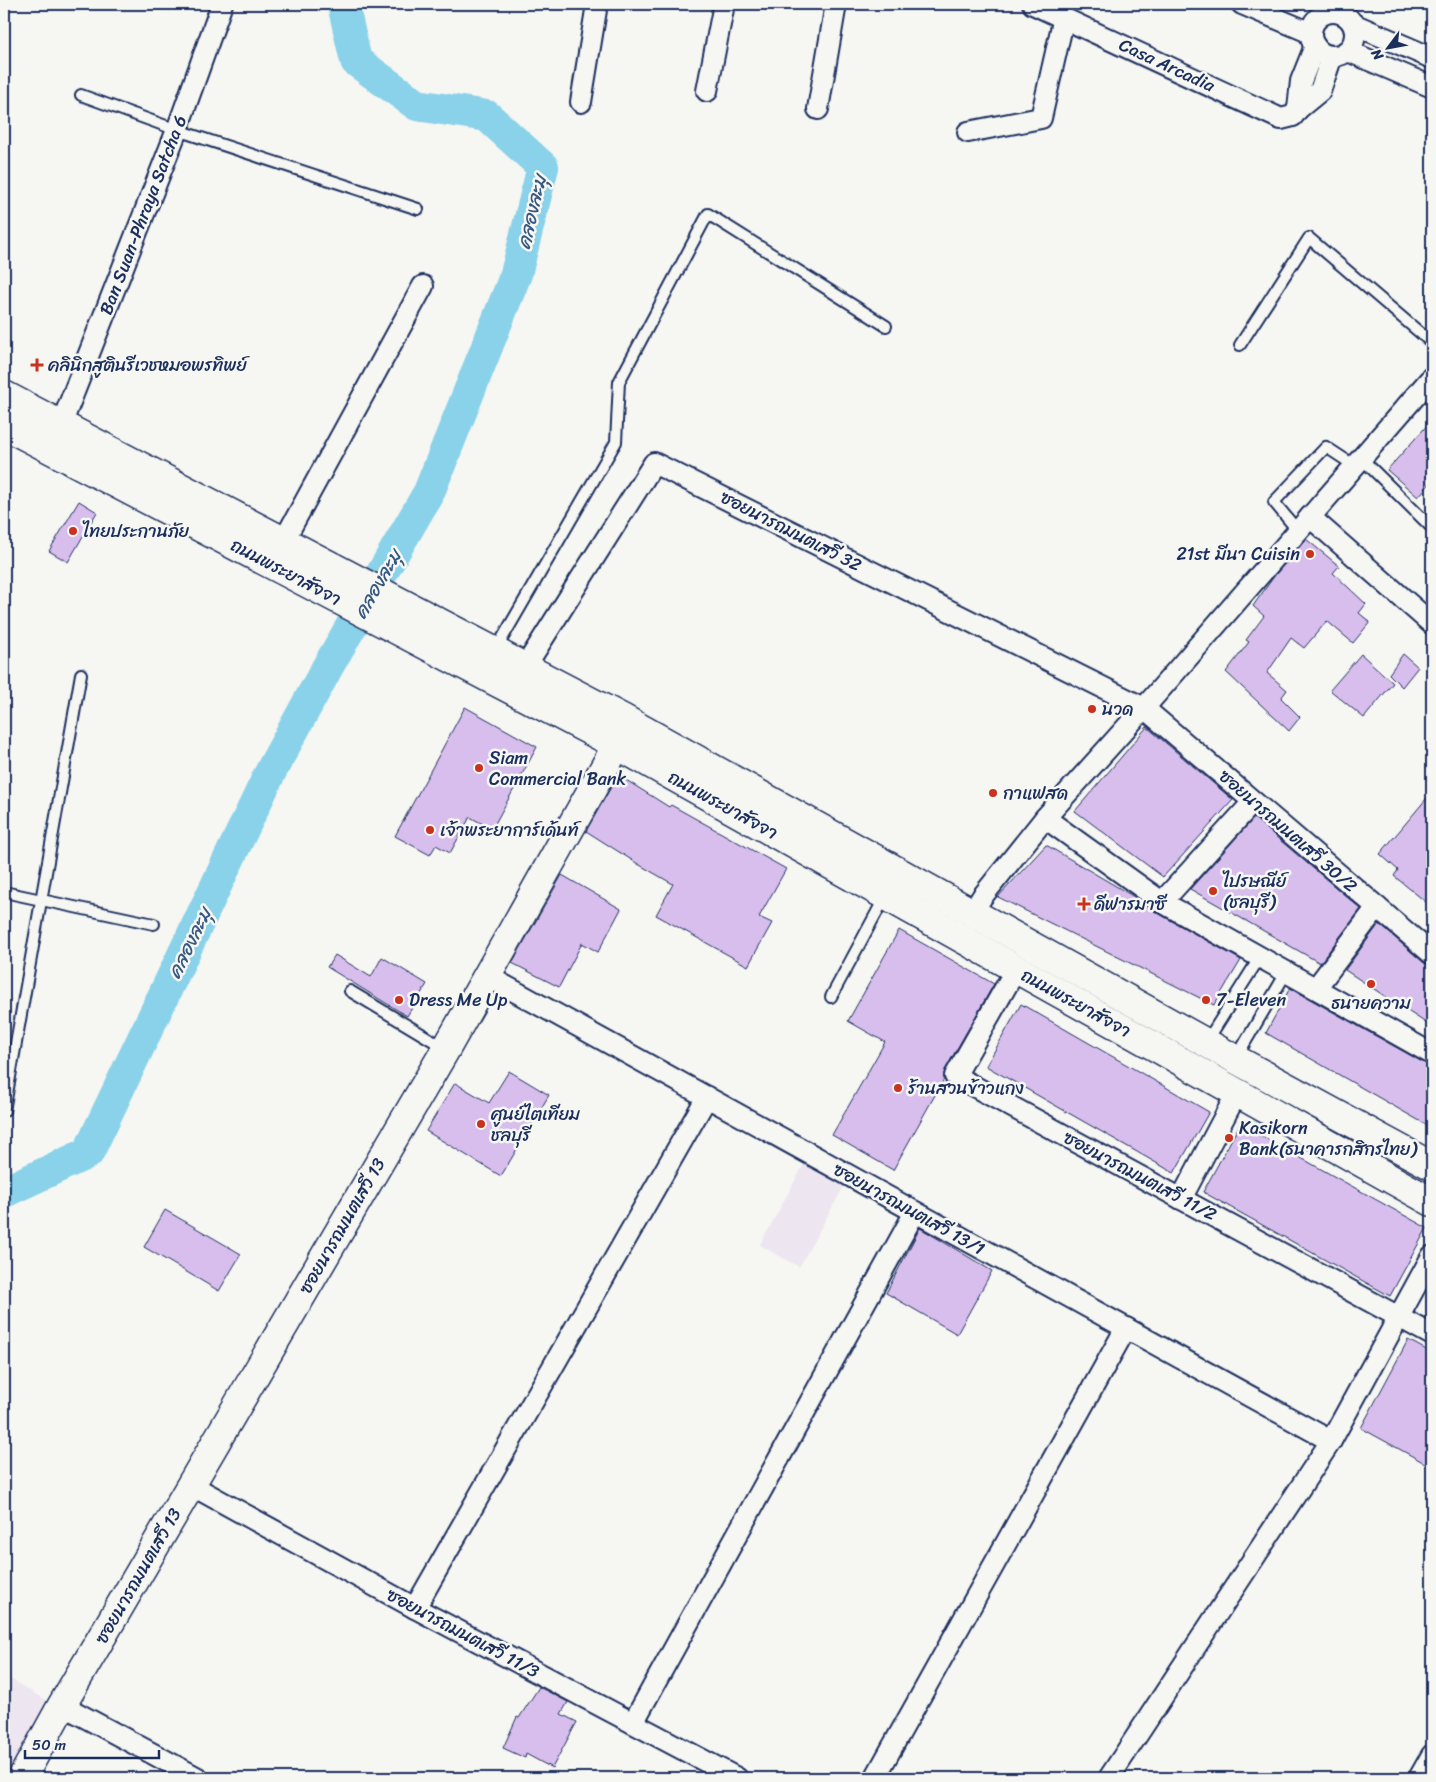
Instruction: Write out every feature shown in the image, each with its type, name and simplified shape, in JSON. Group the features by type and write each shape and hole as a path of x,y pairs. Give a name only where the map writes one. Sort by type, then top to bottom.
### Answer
{"main road":[{"name":"ถนนพระยาสัจจา","path":"4,395 283,542 338,585 372,617 617,745 1432,1202"},
{"name":"ถนนพระยาสัจจา","path":"4,425 338,585 387,595 624,719 1235,1059 1432,1166"},
{"name":"ซอยนารถมนตเสวี 13","path":"22,1778 62,1705 446,1049 617,745"}],"street":[{"name":"Ban Suan-Phraya Satcha 6","path":"61,425 177,130 222,4"},
{"path":"580,102 597,4"},
{"path":"707,91 724,4"},
{"path":"818,109 836,4"},
{"name":"Casa Arcadia","path":"1033,4 1281,119 1293,116 1298,109"},
{"path":"1242,4 1317,25"},
{"path":"1298,109 1300,81 1317,25 1331,12 1349,15 1432,58"},
{"path":"1298,109 1320,92 1340,54 1352,45 1355,31 1349,15"},
{"path":"968,132 1041,118 1064,17"},
{"path":"1317,25 1325,55 1340,54 1432,87"},
{"path":"283,542 423,286"},
{"path":"972,913 982,897 1045,818 1144,708 1432,377"},
{"name":"ซอยนารถมนตเสวี 32","path":"524,667 654,463 1144,708"},
{"path":"1304,524 1432,624"},
{"name":"ซอยนารถมนตเสวี 30/2","path":"1144,708 1432,954"},
{"path":"1162,902 1254,802"},
{"path":"1045,818 1162,902 1432,1054"},
{"path":"1316,988 1377,907"},
{"name":"ซอยนารถมนตเสวี 11/2","path":"1016,969 955,1076 1432,1336"},
{"name":"ซอยนารถมนตเสวี 13/1","path":"487,976 1331,1442"},
{"path":"1181,1198 1237,1093"},
{"path":"415,1608 707,1097"},
{"path":"633,1723 916,1212"},
{"path":"1109,1778 1331,1442 1432,1256"},
{"path":"875,1778 1126,1328"},
{"name":"ซอยนารถมนตเสวี 11/3","path":"191,1485 415,1608 737,1778"},
{"path":"62,1705 198,1778"},
{"path":"1418,1778 1432,1755"}],"lane":[{"path":"81,95 177,130 418,209"},
{"path":"494,652 616,442 619,382 708,214 886,326"},
{"path":"1240,345 1309,238 1432,343"},
{"path":"1304,524 1274,502 1326,447 1358,462 1430,526 1432,525"},
{"path":"4,1111 80,674"},
{"path":"4,892 154,924"},
{"path":"831,997 886,896"},
{"path":"1206,1042 1260,957"},
{"path":"1235,1059 1286,973"},
{"path":"350,991 446,1049"}],"shaded area":[{"path":"804,1164 844,1186 799,1267 760,1245"},
{"path":"4,1675 52,1704 6,1778 4,1778"}],"building":[{"path":"1432,420 1432,481 1418,497 1387,470"},
{"name":"ไทยประกานภัย","path":"79,501 97,512 68,562 49,551"},
{"path":"1306,539 1339,566 1333,573 1366,604 1359,613 1370,622 1353,643 1327,621 1304,648 1291,638 1267,673 1287,690 1281,698 1300,717 1289,731 1226,672 1249,642 1246,640 1264,616 1253,606 1275,575"},
{"path":"1361,654 1393,683 1364,718 1330,690"},
{"path":"1403,654 1418,667 1402,687 1389,674"},
{"name":"Siam Commercial Bank","path":"465,707 537,747 492,829 470,817 450,853 436,845 430,855 395,836"},
{"path":"1147,727 1233,800 1163,877 1075,811"},
{"path":"618,775 669,807 671,805 786,869 759,917 772,923 748,966 656,915 673,884 586,831"},
{"path":"1432,792 1432,907 1394,876 1398,870 1380,854"},
{"path":"1254,818 1361,909 1320,963 1190,889"},
{"path":"1046,845 1131,895 1156,912 1241,960 1214,1005 998,897"},
{"path":"562,875 621,909 598,952 582,943 559,987 512,963"},
{"path":"1379,924 1424,963 1432,966 1432,1027 1345,970"},
{"name":"ร้านสวนข้าวแกง","path":"899,930 994,984 945,1070 944,1079 893,1170 832,1135 885,1042 848,1021"},
{"name":"Dress Me Up","path":"335,955 371,977 382,957 427,984 407,1016 327,967"},
{"path":"1290,988 1432,1066 1432,1128 1266,1033"},
{"path":"1021,1004 1209,1112 1174,1173 986,1066"},
{"name":"ศูนย์ไตเทียม ชลบุรี","path":"509,1071 549,1095 501,1176 426,1131 455,1083 489,1103"},
{"path":"1240,1124 1427,1228 1390,1296 1203,1192"},
{"path":"165,1210 241,1254 219,1291 144,1247"},
{"path":"920,1228 992,1271 957,1334 886,1293"},
{"path":"1408,1340 1432,1353 1432,1467 1361,1428"},
{"path":"539,1687 568,1702 561,1714 577,1722 552,1768 526,1754 525,1758 503,1748 517,1717 519,1718"}],"waterway":[{"name":"คลองละมุ","path":"4,1192 88,1153 271,771 327,668 429,492 516,274 543,167 487,116 417,105 356,61 343,4"}],"place":[{"name":"คลินิกสูตินรีเวชหมอพรทิพย์","path":"37,365"},
{"name":"ไทยประกานภัย","path":"73,531"},
{"name":"21st มีนา Cuisin","path":"1310,554"},
{"name":"นวด","path":"1092,709"},
{"name":"Siam Commercial Bank","path":"479,768"},
{"name":"กาแฟสด","path":"993,793"},
{"name":"เจ้าพระยาการ์เด้นท์","path":"430,830"},
{"name":"ไปรษณีย์ (ชลบุรี)","path":"1213,891"},
{"name":"ดีฟารมาซี","path":"1084,904"},
{"name":"ธนายความ","path":"1371,984"},
{"name":"Dress Me Up","path":"399,1000"},
{"name":"7-Eleven","path":"1206,1000"},
{"name":"ร้านสวนข้าวแกง","path":"898,1088"},
{"name":"ศูนย์ไตเทียม ชลบุรี","path":"481,1124"},
{"name":"Kasikorn Bank(ธนาคารกสิกรไทย)","path":"1229,1138"}]}
